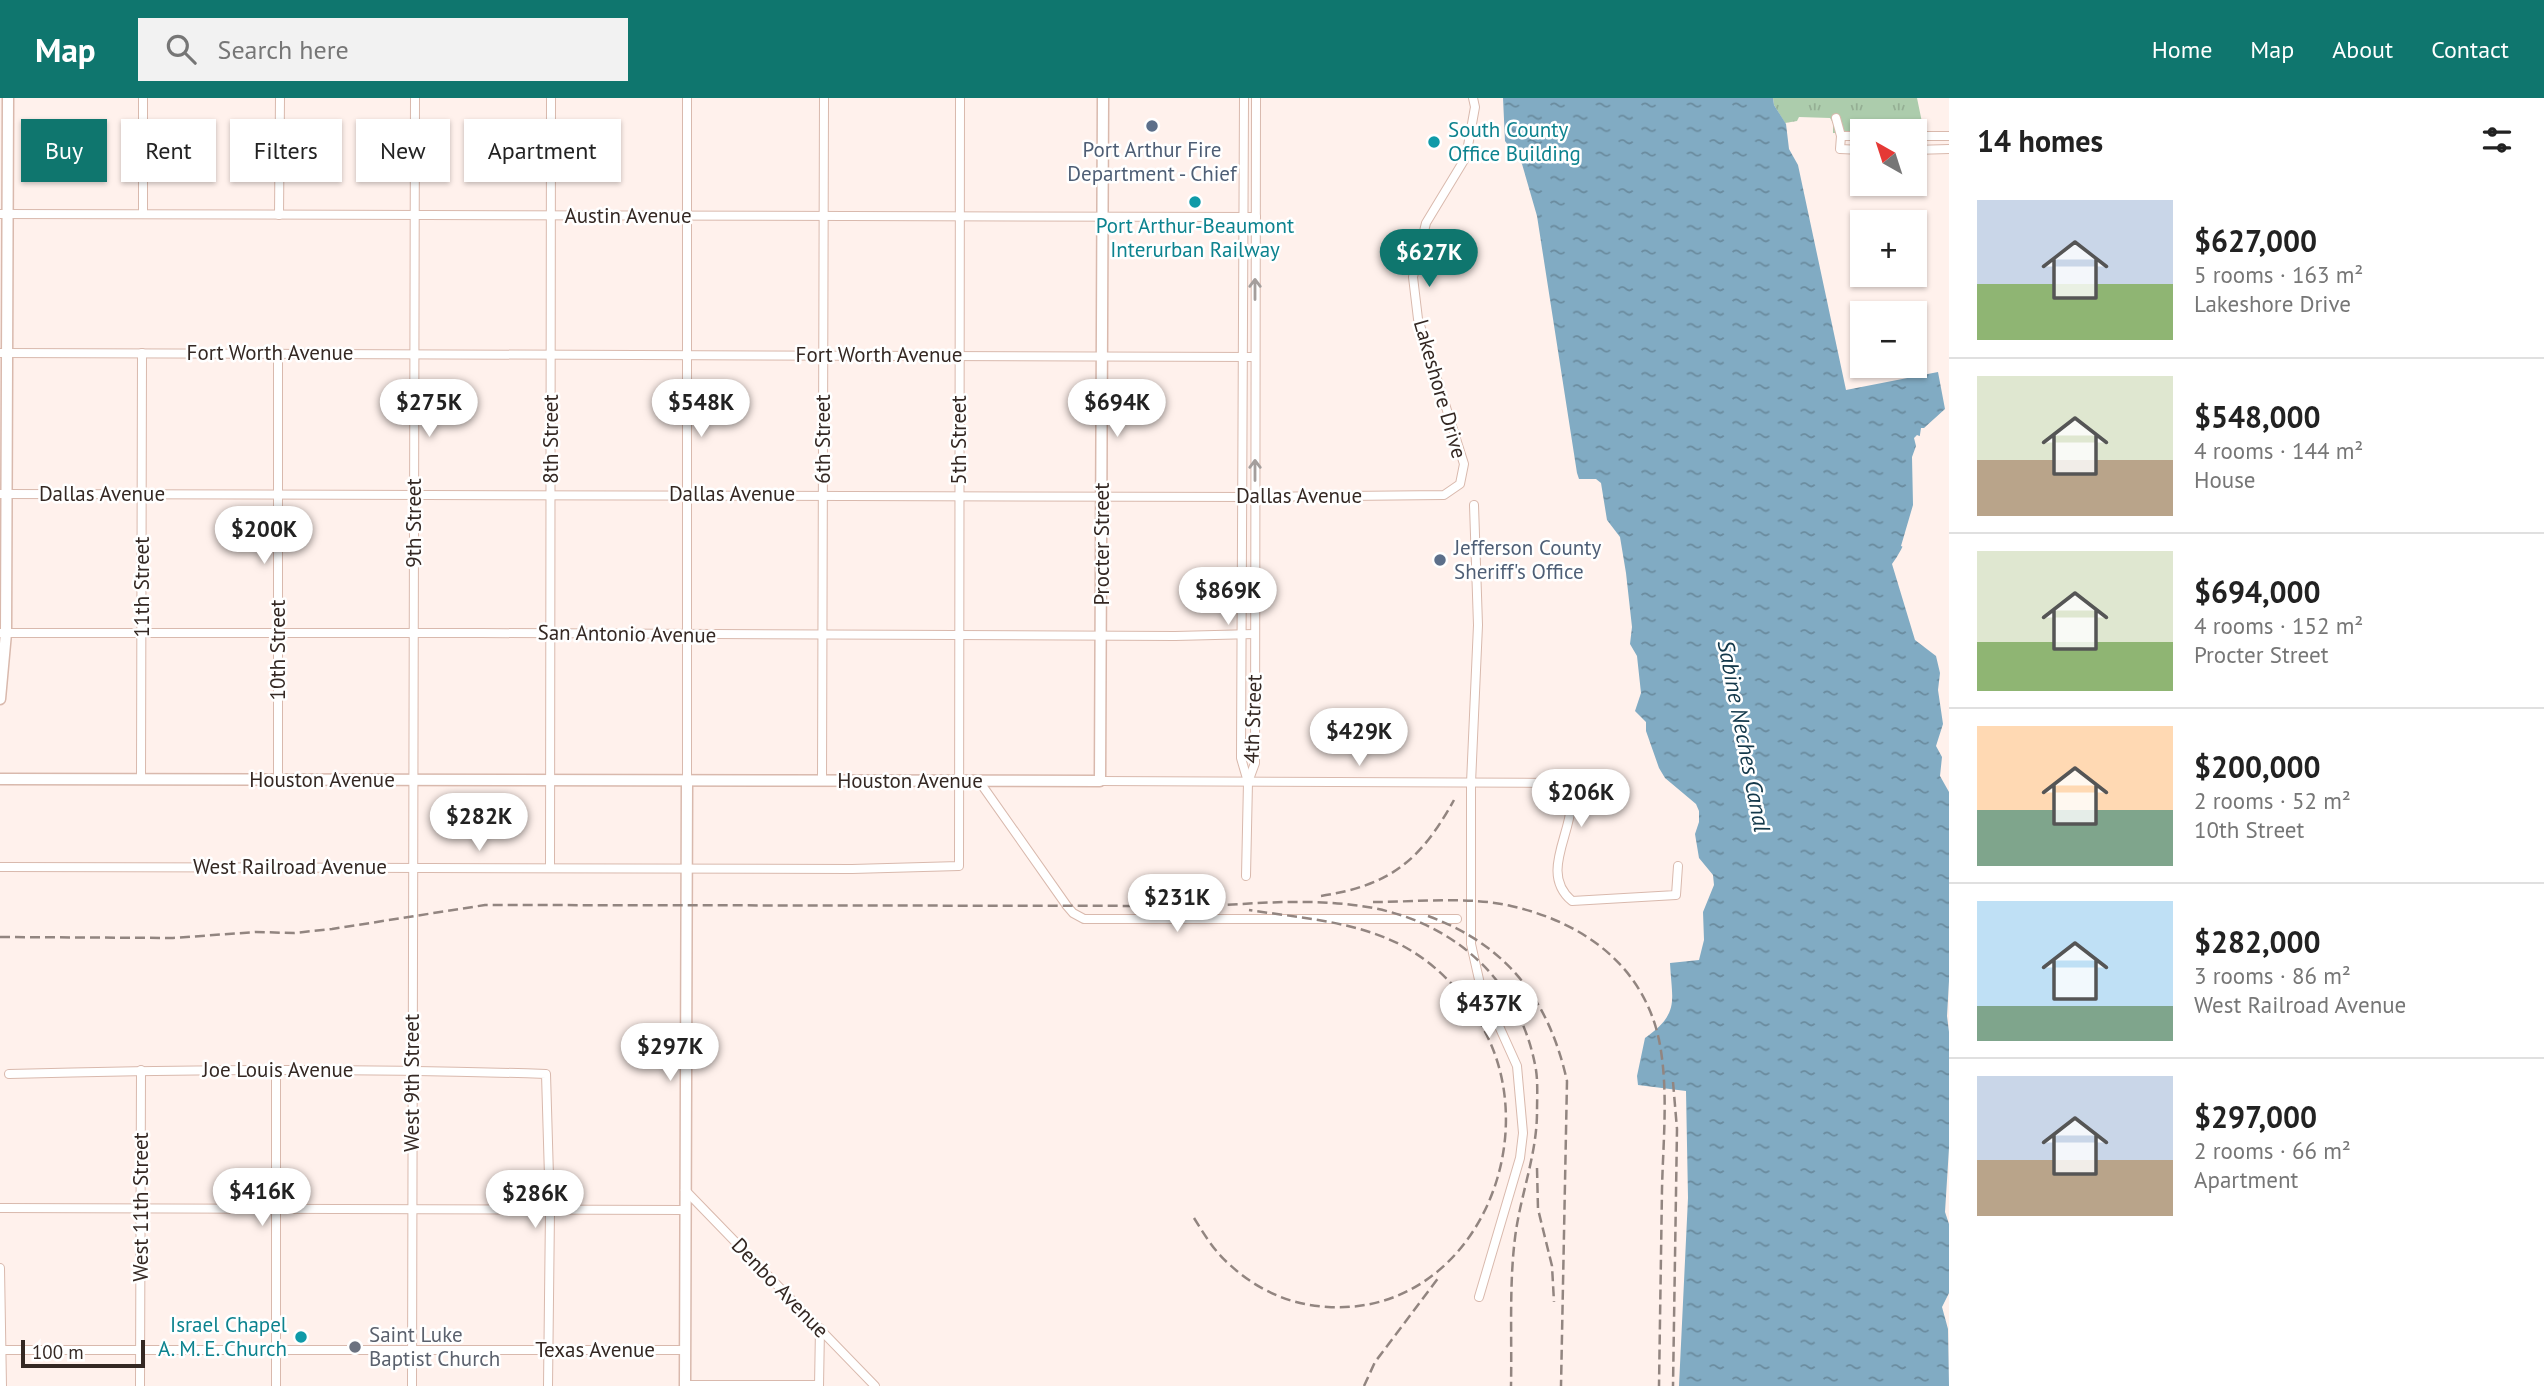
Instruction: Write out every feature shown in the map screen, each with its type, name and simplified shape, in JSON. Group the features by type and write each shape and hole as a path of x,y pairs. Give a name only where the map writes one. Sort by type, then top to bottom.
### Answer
{"main road":[{"path":"0,699 3,633 4,214 8,98"},
{"name":"Procter Street","path":"1100,780 1103,98"},
{"name":"Houston Avenue","path":"0,779 1100,780"},
{"path":"685,1385 687,781"}],"street":[{"path":"143,98 143,214"},
{"path":"279,98 279,215"},
{"name":"9th Street","path":"414,780 415,98"},
{"name":"8th Street","path":"550,868 551,98"},
{"path":"687,98 687,781"},
{"name":"6th Street","path":"822,781 824,98"},
{"name":"5th Street","path":"959,866 960,98"},
{"name":"4th Street","path":"1244,98 1241,758 1248,782"},
{"name":"4th Street","path":"1248,782 1255,763 1256,98"},
{"name":"Lakeshore Drive","path":"1460,484 1464,464 1418,319 1413,277 1426,223 1466,157 1475,107 1473,98"},
{"path":"1836,118 1841,136 1840,149 1850,149"},
{"path":"1841,136 1850,136"},
{"path":"1927,136 1949,136"},
{"path":"1927,150 1949,149"},
{"name":"Austin Avenue","path":"4,214 1256,217"},
{"name":"Fort Worth Avenue","path":"4,353 686,353 1255,357"},
{"name":"11th Street","path":"141,780 142,353"},
{"name":"10th Street","path":"278,353 278,780"},
{"name":"Dallas Avenue","path":"3,494 1429,496 1444,495 1460,484"},
{"path":"1475,505 1478,625 1471,783 1471,944 1480,984 1517,1066 1523,1133 1520,1158 1479,1297"},
{"name":"San Antonio Avenue","path":"3,633 1102,636 1255,634"},
{"name":"West 9th Street","path":"412,1386 414,780"},
{"name":"Houston Avenue","path":"1100,780 1556,783 1566,789 1571,804 1556,872 1563,893 1572,901 1676,895 1678,866"},
{"path":"979,781 1067,906 1084,919 1457,919"},
{"path":"1245,876 1248,782"},
{"name":"West Railroad Avenue","path":"0,867 852,869 959,866"},
{"name":"Joe Louis Avenue","path":"9,1074 141,1070 413,1069 546,1074 550,1211"},
{"name":"West 11th Street","path":"140,1386 141,1070"},
{"path":"276,1070 276,1386"},
{"name":"Denbo Avenue","path":"685,1190 876,1386"},
{"path":"0,1208 685,1210"},
{"path":"548,1386 550,1211"},
{"path":"0,1268 2,1386"},
{"path":"685,1385 820,1385 820,1328"},
{"name":"Texas Avenue","path":"1,1350 685,1350"}],"green space":[{"path":"1773,98 1917,98 1921,119 1850,119 1850,133 1833,133 1830,118 1799,117 1797,121 1785,123 1774,105"}],"water":[{"name":"Sabine Neches Canal","path":"1503,98 1773,98 1774,105 1786,124 1789,149 1798,165 1846,390 1907,378 1927,378 1927,374 1938,372 1945,409 1921,428 1913,514 1909,531 1892,564 1915,640 1936,656 1940,673 1938,690 1943,724 1936,746 1942,757 1940,776 1949,792 1949,1148 1945,1212 1949,1224 1949,1293 1942,1307 1948,1329 1949,1386 1679,1386 1688,1198 1686,1091 1638,1085 1637,1076 1645,1038 1669,1014 1672,997 1670,963 1699,960 1704,940 1703,912 1714,885 1713,875 1699,858 1695,834 1699,822 1696,804 1665,778 1646,731 1646,722 1635,711 1641,693 1637,656 1630,644 1632,627 1620,537 1607,520 1601,483 1596,479 1579,479 1577,473 1537,216 1522,164 1505,141"}],"pier":[{"path":"1917,435 1922,437 1919,458 1920,505 1908,549 1901,546 1913,505 1912,457 1916,446 1914,438"}],"railway":[{"path":"1321,896 1367,885 1401,867 1429,839 1454,800"},
{"path":"1373,902 1478,901 1539,914 1565,924 1610,954 1628,974 1643,997 1654,1022 1661,1051 1664,1086 1659,1386"},
{"path":"0,937 173,938 256,932 294,933 485,905 1210,906 1300,902 1335,903 1387,911 1419,922 1448,937 1473,956 1496,979 1514,1006 1527,1036 1536,1070 1536,1128 1513,1256 1511,1386"},
{"path":"1194,1218 1224,1259 1263,1289 1314,1306 1376,1303 1418,1285 1453,1257 1480,1221 1497,1178 1505,1133 1503,1087 1483,1027 1465,1000 1443,975 1403,946 1366,931 1328,922 1249,910"},
{"path":"1428,916 1456,928 1502,960 1536,1001 1559,1052 1567,1081 1561,1386"},
{"path":"1673,1082 1677,1129 1673,1386"},
{"path":"1537,1168 1538,1209 1552,1266 1554,1302"},
{"path":"1364,1386 1375,1362 1439,1277"}],"place":[{"name":"Port Arthur Fire Department - Chief","path":"1152,126"},
{"name":"South County Office Building","path":"1434,142"},
{"name":"Port Arthur-Beaumont Interurban Railway","path":"1195,202"},
{"name":"Jefferson County Sheriff's Office","path":"1440,560"},
{"name":"Israel Chapel A. M. E. Church","path":"301,1337"},
{"name":"Saint Luke Baptist Church","path":"355,1347"}]}
